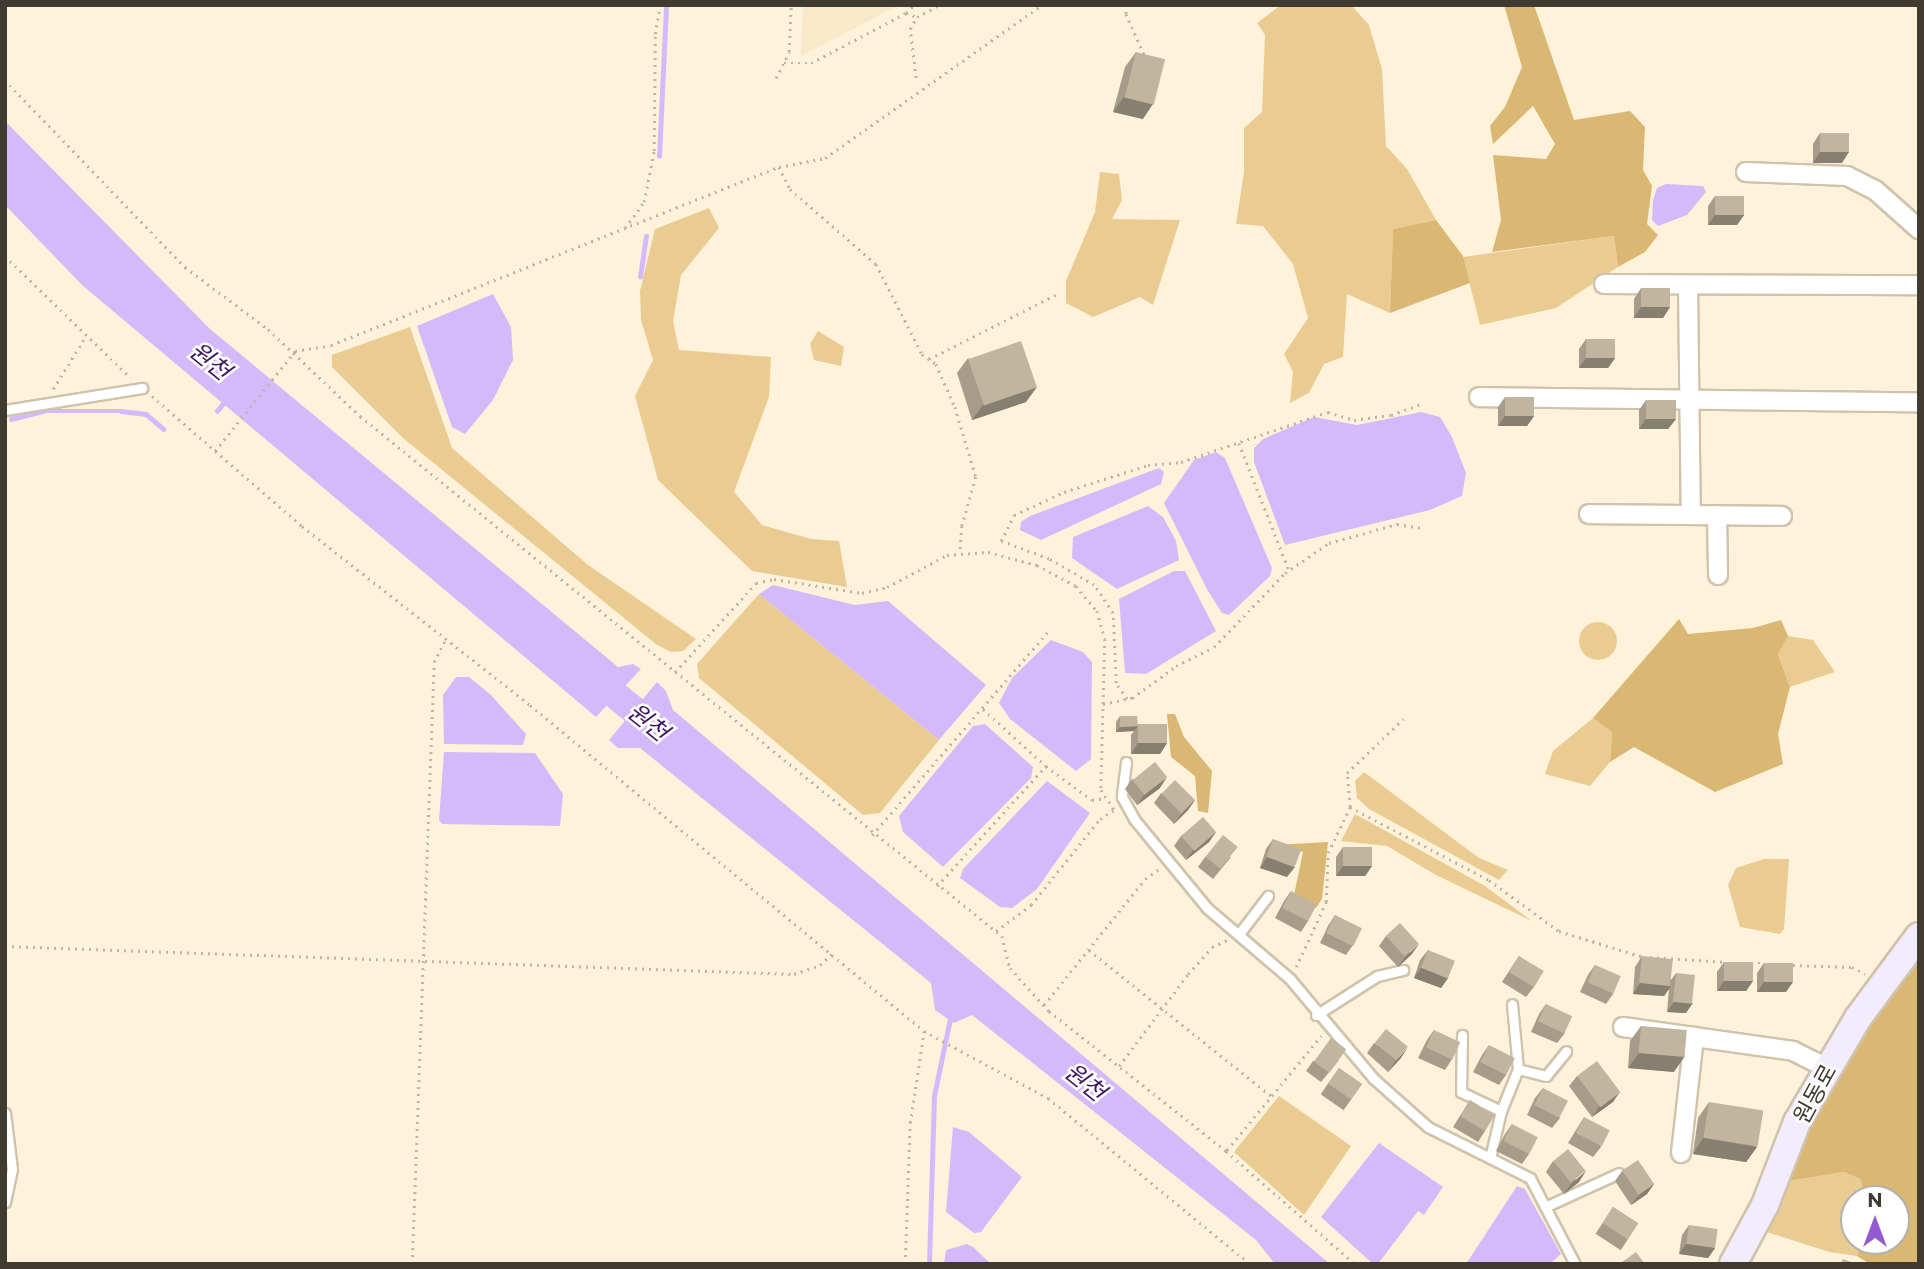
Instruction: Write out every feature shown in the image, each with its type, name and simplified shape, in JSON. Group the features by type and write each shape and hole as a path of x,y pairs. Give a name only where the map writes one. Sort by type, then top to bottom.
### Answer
{"street":[{"path":"1746,172 1847,176 1875,190 1919,229"},
{"path":"1604,284 1919,285"},
{"path":"1688,285 1687,400 1691,515"},
{"path":"1479,397 1919,402"},
{"path":"1589,514 1782,516"},
{"path":"1717,515 1718,575"},
{"name":"원동로","path":"1733,1264 1765,1205 1797,1122 1883,984 1919,936"},
{"path":"1623,1027 1793,1051 1829,1069"},
{"path":"1681,1153 1694,1037"}],"lane":[{"path":"5,410 142,388"},
{"path":"1126,762 1122,797 1134,819 1207,908 1290,979 1316,1015 1374,1079 1428,1126 1530,1178 1575,1264"},
{"path":"1239,934 1268,896"},
{"path":"1316,1015 1377,976 1403,970"},
{"path":"1490,1158 1501,1111 1518,1069 1512,1004"},
{"path":"1462,1035 1461,1091 1501,1111"},
{"path":"1518,1069 1546,1076 1566,1051"},
{"path":"5,1113 12,1168 5,1202"},
{"path":"1547,1206 1619,1174"}],"path":[{"path":"625,228 644,202 654,151 654,34 660,5"},
{"path":"776,78 789,52 791,5"},
{"path":"784,63 811,63 906,12 914,5"},
{"path":"916,78 910,29 917,18 939,5"},
{"path":"215,451 295,351 331,345 779,167 825,158 1042,5"},
{"path":"1128,5 1126,14 1150,63"},
{"path":"906,12 917,18"},
{"path":"5,80 185,267 295,351 360,416 872,835 1002,936 1010,968 1044,1005 1226,1151 1355,1264"},
{"path":"779,167 790,189 876,264 922,354 929,359 955,407 975,477 962,526 960,554"},
{"path":"5,256 142,388 215,451 924,1031 1048,1098 1250,1264"},
{"path":"929,359 1057,294"},
{"path":"43,404 87,335"},
{"path":"1127,699 1116,683 1113,613 1094,585 1049,559 1001,541 1014,515 1064,492 1239,443 1328,411 1354,420 1424,403"},
{"path":"1239,443 1289,570"},
{"path":"1103,704 1127,699 1214,647 1289,570 1329,543 1397,524 1423,528"},
{"path":"674,673 756,583 774,579 862,593 887,587 947,555 988,552 1037,565 1076,586 1097,611 1105,639 1101,790 1114,810 1134,819"},
{"path":"872,835 1049,631"},
{"path":"412,1264 434,662 445,639"},
{"path":"983,709 1046,766 1092,800 1106,798"},
{"path":"1290,979 1326,902 1328,853 1350,807 1347,774 1403,719"},
{"path":"937,886 1046,766"},
{"path":"1350,807 1489,880 1577,940 1636,956 1731,962"},
{"path":"996,931 1031,905 1100,819 1114,810"},
{"path":"1044,1005 1145,879 1170,862"},
{"path":"1119,1066 1212,947 1239,934"},
{"path":"5,946 794,974 820,965 832,954"},
{"path":"1089,950 1271,1097"},
{"path":"1744,962 1771,964"},
{"path":"1784,964 1852,967 1883,984"},
{"path":"1226,1151 1329,1030"},
{"path":"905,1264 910,1123 924,1031"}],"shaded area":[{"path":"803,5 899,5 801,56"},
{"path":"1281,5 1351,5 1369,25 1382,69 1386,146 1407,169 1436,220 1393,229 1390,313 1347,294 1343,357 1324,364 1309,393 1290,403 1293,372 1284,354 1308,318 1293,264 1263,226 1236,224 1244,172 1244,128 1262,112 1265,35 1257,23"},
{"path":"1504,5 1534,5 1574,120 1630,111 1645,127 1643,170 1652,186 1647,224 1658,235 1645,252 1618,267 1614,236 1492,252 1501,220 1493,155 1546,159 1555,144 1533,106 1493,144 1490,126 1505,107 1522,67"},
{"path":"1100,172 1119,174 1122,200 1112,219 1180,220 1153,305 1140,297 1093,317 1066,303 1066,281 1095,212"},
{"path":"709,208 719,228 681,275 673,321 679,350 771,357 769,397 734,492 762,525 811,539 839,541 847,587 752,571 658,480 635,396 653,360 641,320 640,291 655,229"},
{"path":"1436,220 1463,256 1470,283 1390,313 1393,229"},
{"path":"1614,236 1618,267 1556,308 1480,325 1463,257"},
{"path":"410,327 452,448 588,565 696,639 683,651 671,652 657,645 403,438 332,367 332,355"},
{"path":"818,331 844,347 841,366 814,360 810,344"},
{"path":"759,594 939,740 880,813 863,815 699,678 697,664"},
{"path":"1679,619 1688,634 1753,628 1781,620 1788,636 1778,654 1790,687 1778,734 1783,764 1715,792 1634,747 1610,762 1612,732 1593,718"},
{"path":"1598,622 1612,627 1617,641 1612,655 1598,660 1584,655 1579,641 1584,627"},
{"path":"1788,636 1813,640 1835,672 1790,687 1778,653"},
{"path":"1167,714 1175,714 1184,737 1212,771 1208,813 1198,811 1195,776 1171,757"},
{"path":"1593,718 1612,731 1610,762 1590,786 1545,774 1553,751"},
{"path":"1364,772 1479,858 1508,870 1499,880 1369,809 1357,798 1355,781"},
{"path":"1355,814 1485,886 1532,921 1436,875 1387,846 1341,841"},
{"path":"1328,842 1322,899 1316,908 1294,895 1303,852 1275,845"},
{"path":"1764,859 1789,859 1784,929 1780,934 1740,927 1728,885 1736,868"},
{"path":"1919,957 1919,1264 1870,1264 1857,1256 1910,1255 1910,1185 1862,1185 1860,1179 1844,1172 1789,1181 1814,1116 1863,1033"},
{"path":"1279,1096 1351,1146 1304,1215 1234,1152"},
{"path":"1844,1172 1860,1179 1862,1185 1840,1185 1840,1254 1764,1231 1789,1181"}],"water":[{"path":"5,121 210,329 618,667 633,664 641,669 596,717 82,285 5,205"},
{"path":"1666,184 1703,186 1706,192 1687,215 1658,226 1652,220 1653,200 1657,188"},
{"path":"493,294 511,327 513,360 493,400 465,434 452,427 417,326"},
{"path":"1421,412 1440,417 1452,437 1466,473 1462,496 1430,510 1285,545 1254,462 1254,448 1263,439 1314,417 1357,425"},
{"path":"1216,452 1225,458 1272,568 1270,576 1229,615 1222,613 1208,591 1164,503 1194,460"},
{"path":"1159,468 1164,472 1161,484 1041,540 1020,530 1021,522 1030,516"},
{"path":"1148,506 1163,517 1176,541 1179,560 1117,589 1072,558 1073,537"},
{"path":"1174,571 1185,571 1216,631 1146,674 1125,673 1119,599"},
{"path":"773,585 855,605 888,601 986,685 939,740 759,594"},
{"path":"1051,640 1083,652 1092,662 1091,759 1076,771 1010,719 999,703 1012,678"},
{"path":"456,677 469,677 490,694 526,734 523,745 444,744 443,695"},
{"path":"657,682 666,691 673,710 1330,1264 1275,1264 1256,1240 972,1015 954,1023 935,1010 931,983 640,748 618,748 609,740"},
{"path":"985,724 1033,767 1031,778 943,867 903,832 899,816 973,726"},
{"path":"444,752 535,753 563,794 560,826 442,824 439,820"},
{"path":"1047,781 1090,813 1037,889 1012,908 1000,907 960,878 963,869"},
{"path":"953,1127 969,1132 1022,1177 981,1232 974,1233 946,1212"},
{"path":"1379,1143 1443,1187 1424,1215 1418,1211 1378,1264 1373,1264 1321,1217"},
{"path":"1517,1186 1525,1189 1561,1254 1550,1264 1466,1264"},
{"path":"967,1244 991,1264 944,1264 946,1250"}],"building":[{"path":"1136,52 1165,59 1154,105 1125,98"},
{"path":"1820,133 1849,133 1849,152 1820,152"},
{"path":"1715,196 1744,196 1744,215 1715,215"},
{"path":"1641,288 1670,288 1670,307 1641,307"},
{"path":"1586,339 1615,339 1615,358 1586,358"},
{"path":"1021,341 1037,387 984,406 968,359"},
{"path":"1505,397 1534,397 1534,416 1505,416"},
{"path":"1646,400 1676,400 1676,419 1646,419"},
{"path":"1120,716 1137,716 1138,726 1120,727"},
{"path":"1138,724 1167,724 1167,743 1138,743"},
{"path":"1155,762 1167,777 1144,795 1132,780"},
{"path":"1175,780 1195,800 1181,813 1162,793"},
{"path":"1203,817 1216,832 1194,851 1181,836"},
{"path":"1223,835 1238,847 1220,869 1205,857"},
{"path":"1273,839 1301,849 1295,867 1267,857"},
{"path":"1343,847 1372,847 1372,866 1343,866"},
{"path":"1291,891 1317,904 1308,921 1282,908"},
{"path":"1335,915 1362,928 1353,946 1326,933"},
{"path":"1400,923 1419,944 1405,957 1386,936"},
{"path":"1428,950 1455,961 1448,978 1421,968"},
{"path":"1519,956 1544,971 1534,987 1509,972"},
{"path":"1642,956 1673,959 1670,986 1639,983"},
{"path":"1724,962 1753,962 1753,981 1724,981"},
{"path":"1764,963 1793,963 1793,982 1764,982"},
{"path":"1595,965 1621,976 1613,993 1588,982"},
{"path":"1676,973 1695,975 1692,1004 1673,1002"},
{"path":"1546,1004 1572,1016 1564,1033 1538,1021"},
{"path":"1641,1026 1687,1030 1684,1057 1639,1053"},
{"path":"1386,1029 1408,1047 1396,1061 1375,1043"},
{"path":"1434,1030 1460,1042 1452,1059 1426,1047"},
{"path":"1331,1038 1346,1049 1329,1073 1314,1061"},
{"path":"1489,1045 1515,1058 1506,1075 1480,1062"},
{"path":"1597,1061 1620,1092 1601,1107 1577,1076"},
{"path":"1339,1068 1362,1084 1351,1100 1328,1084"},
{"path":"1543,1088 1568,1101 1559,1118 1534,1105"},
{"path":"1470,1100 1495,1115 1485,1131 1460,1116"},
{"path":"1709,1102 1763,1111 1758,1146 1703,1138"},
{"path":"1584,1117 1610,1130 1602,1146 1576,1133"},
{"path":"1512,1124 1538,1137 1529,1154 1503,1141"},
{"path":"1568,1149 1586,1171 1571,1183 1553,1161"},
{"path":"1638,1160 1654,1184 1638,1195 1622,1171"},
{"path":"1613,1207 1638,1223 1628,1239 1603,1223"},
{"path":"1689,1225 1718,1229 1715,1248 1686,1244"},
{"path":"1636,1252 1645,1264 1621,1264 1621,1263"},
{"path":"1843,1259 1856,1264 1841,1264"}],"waterway":[{"path":"659,156 666,5"},
{"path":"640,277 646,236"},
{"path":"217,411 225,401"},
{"path":"11,419 44,411 121,411 146,414 164,429"},
{"name":"원천","path":"586,671 663,734"},
{"path":"929,1264 934,1096 951,1014"}]}
